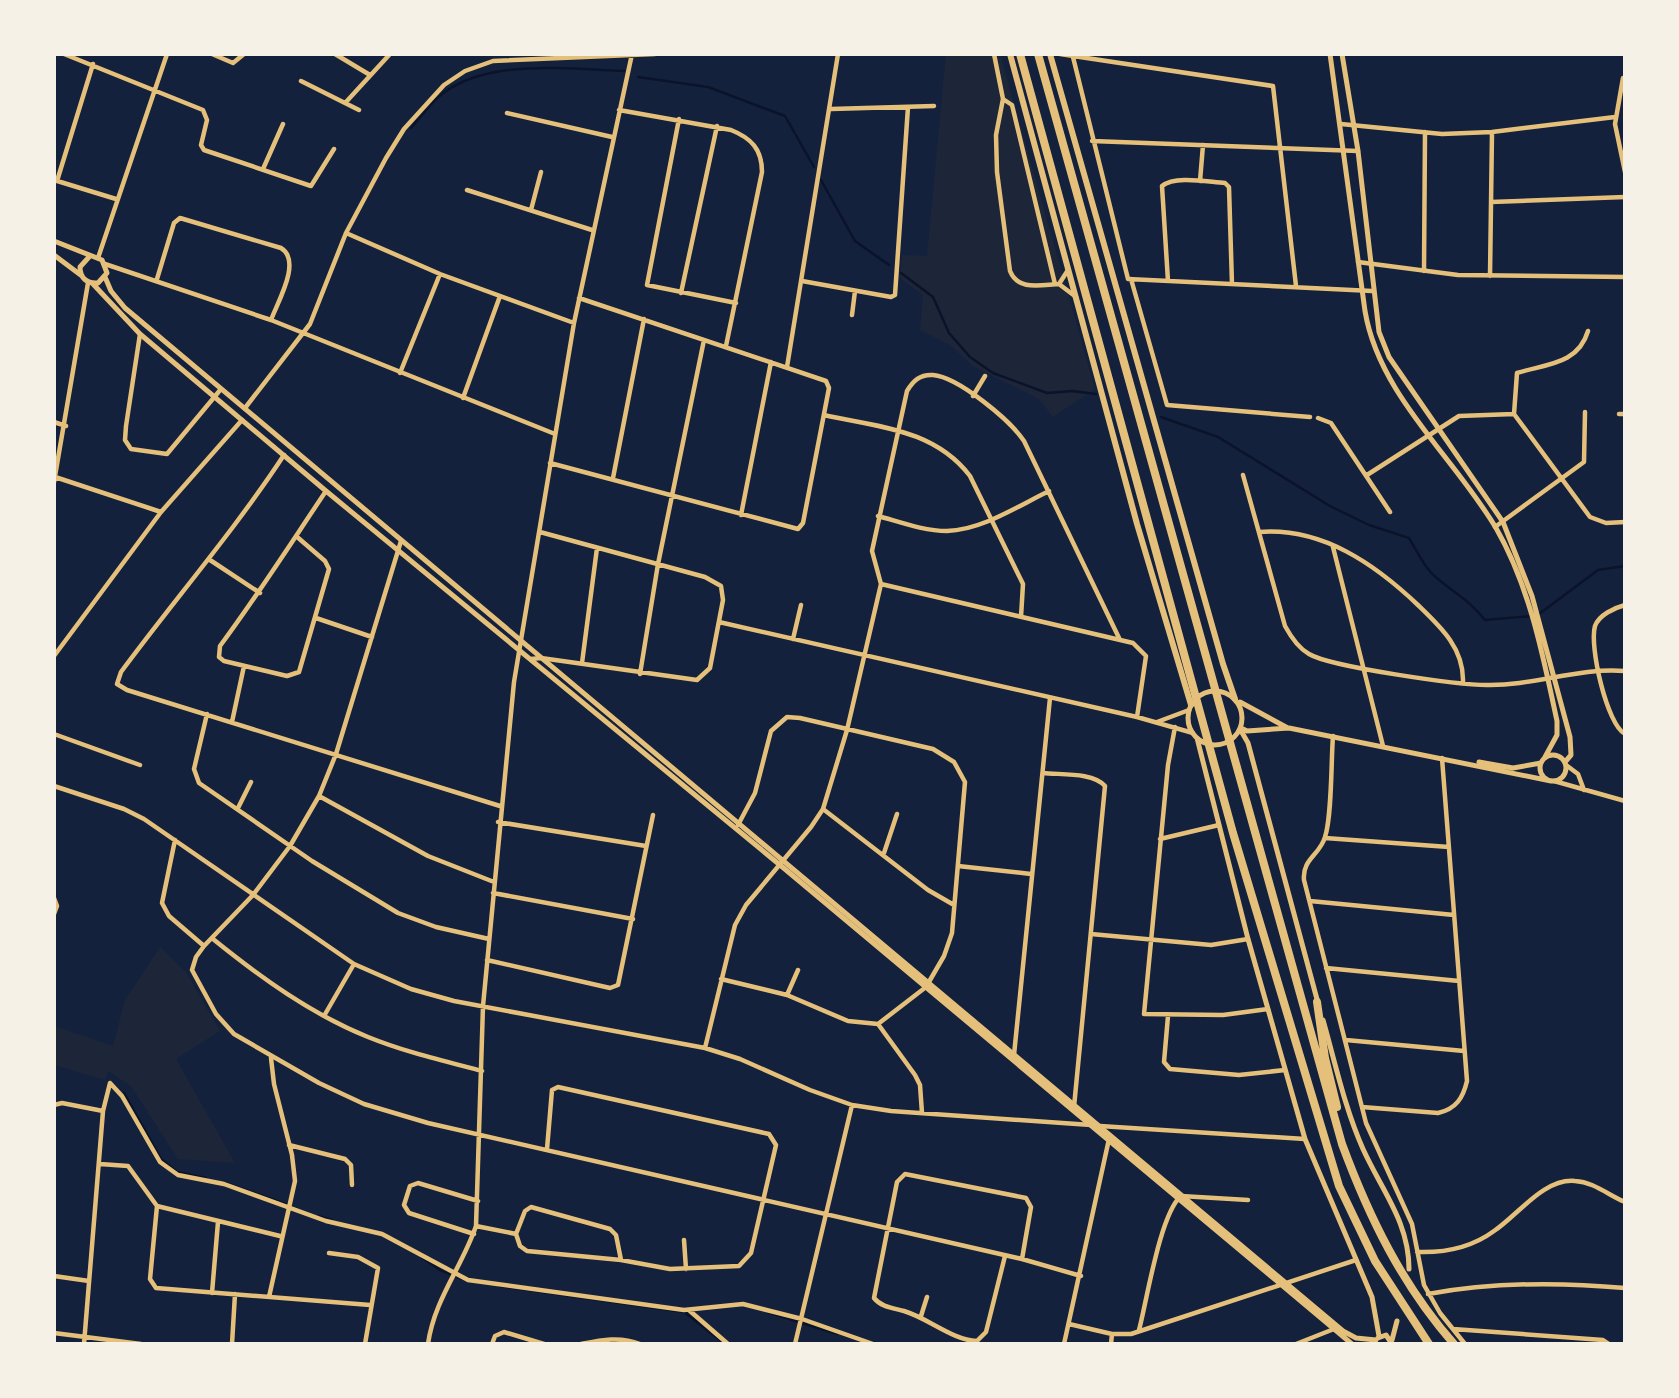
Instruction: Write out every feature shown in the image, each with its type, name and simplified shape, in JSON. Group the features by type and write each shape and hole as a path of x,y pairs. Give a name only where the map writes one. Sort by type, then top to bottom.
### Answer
{"highway":[{"path":"1020,54 1233,833 1339,1186 1375,1261 1429,1344"},
{"path":"1038,54 1342,1144 1354,1178 1397,1266 1454,1344"},
{"path":"1317,1002 1325,1058 1354,1178"}],"main road":[{"path":"1010,54 1190,708"},
{"path":"1050,54 1215,639 1236,700"}],"street":[{"path":"64,54 203,110 207,120 201,145 204,150 311,186 334,149"},
{"path":"99,258 116,199 167,54"},
{"path":"212,54 233,63 244,54"},
{"path":"335,54 370,75"},
{"path":"346,102 390,54"},
{"path":"245,408 304,334 314,317 346,233 404,129 429,98 465,71 485,63 655,54"},
{"path":"787,367 838,54"},
{"path":"995,54 1003,99 996,153 1010,271 1013,278 1023,285 1057,284 1076,297"},
{"path":"1060,54 1273,86 1296,286"},
{"path":"1330,54 1362,290 1373,349 1428,433 1495,527 1530,597"},
{"path":"1342,54 1358,151 1372,291 1382,344 1503,522 1555,676 1570,737 1571,755 1565,763 1565,774 1553,781"},
{"path":"428,1344 432,1320 476,1226 483,1006 498,822 518,649 574,323 612,137 632,55"},
{"path":"1073,57 1126,276 1131,279 1372,291"},
{"path":"93,64 56,181 116,199"},
{"path":"1623,78 1615,130 1625,172"},
{"path":"300,81 359,110"},
{"path":"1003,99 1012,105 1057,284"},
{"path":"831,109 934,106"},
{"path":"802,281 891,297 896,292 908,107"},
{"path":"619,110 717,126 746,136 760,153 762,163 726,346"},
{"path":"507,113 612,137"},
{"path":"1341,124 1425,132 1492,132 1615,117"},
{"path":"679,119 645,281 650,287 736,303"},
{"path":"262,169 283,124"},
{"path":"681,293 717,126"},
{"path":"1423,271 1425,132"},
{"path":"1490,276 1492,132"},
{"path":"1092,141 1358,151"},
{"path":"1200,181 1203,145"},
{"path":"531,210 541,172"},
{"path":"1168,281 1162,186 1167,182 1200,181 1225,183 1228,187 1232,284"},
{"path":"467,190 592,230"},
{"path":"1491,202 1625,197"},
{"path":"158,279 174,223 180,218 281,248 289,254 291,265 271,320"},
{"path":"346,233 440,274 574,323"},
{"path":"54,241 89,257 99,258 105,264 158,279 271,320 555,434"},
{"path":"54,255 91,283 140,334 326,491 736,829 782,862"},
{"path":"82,276 80,267 89,257"},
{"path":"1358,262 1490,276 1625,277"},
{"path":"105,264 105,277 111,291 125,308 740,822 782,862 1074,1107 1280,1285 1336,1328 1352,1336 1377,1340 1386,1335 1392,1342"},
{"path":"1057,284 1069,268"},
{"path":"400,373 440,274"},
{"path":"91,283 105,277"},
{"path":"1131,279 1167,405 1310,418"},
{"path":"91,283 55,479 161,512"},
{"path":"852,315 855,291"},
{"path":"463,398 500,296"},
{"path":"550,463 613,478 792,529 801,527 824,415 829,383 579,298"},
{"path":"613,478 643,319"},
{"path":"1588,331 1583,344 1572,355 1539,370 1517,373 1514,414 1560,481 1597,522 1625,522"},
{"path":"140,334 127,426 128,446 136,452 167,454 221,389"},
{"path":"640,674 658,564 675,496 704,340"},
{"path":"741,515 771,362"},
{"path":"705,1048 729,945 746,905 823,809 847,730 881,584 873,562 878,516 907,391 919,377 938,376 999,412 1016,430 1119,640"},
{"path":"973,396 985,376"},
{"path":"1495,527 1584,461 1585,412"},
{"path":"1367,475 1436,427 1463,414 1514,414"},
{"path":"824,415 897,431 938,445 958,461 992,519 1023,584 1021,617"},
{"path":"1318,418 1331,423 1390,512"},
{"path":"54,656 161,512 243,419"},
{"path":"54,422 66,426"},
{"path":"284,455 210,560 174,601 119,676 117,684 127,690 500,806"},
{"path":"1242,475 1291,638 1311,655 1363,667 1487,685 1597,669 1625,671"},
{"path":"296,536 328,565 329,574 296,674 287,676 224,661 219,651 326,491"},
{"path":"878,516 919,527 952,531 992,519 1048,491"},
{"path":"531,659 582,663 691,681 702,678 710,668 723,600 721,586 705,577 540,532"},
{"path":"1259,532 1297,533 1353,554 1387,576 1433,619 1460,655 1463,682"},
{"path":"401,541 336,754 318,796 290,846 253,895 213,940 204,946 192,966 193,975 203,994 226,1027 271,1057 364,1104 428,1123 1022,1259 1080,1276"},
{"path":"1333,546 1383,746"},
{"path":"582,663 597,548"},
{"path":"210,560 260,593"},
{"path":"881,584 1139,646 1146,656 1137,717"},
{"path":"793,639 801,605"},
{"path":"1625,605 1603,615 1595,626 1597,669 1615,725 1625,734"},
{"path":"316,618 372,637"},
{"path":"1536,619 1558,729 1543,760 1542,775 1553,781"},
{"path":"719,622 1137,717 1175,727 1210,745 1224,744 1241,729"},
{"path":"232,722 244,667"},
{"path":"1156,722 1190,708 1208,691 1222,691 1289,728"},
{"path":"1013,1056 1050,698"},
{"path":"1236,700 1243,717 1241,729 1251,754 1317,1002 1362,1148 1404,1228 1409,1245 1409,1269"},
{"path":"1190,708 1248,939 1305,1139 1375,1304 1377,1340"},
{"path":"207,714 194,776 206,789 238,808 290,846 398,913 436,927 489,939"},
{"path":"736,829 755,793 767,740 778,723 787,717 933,749 954,762 965,782 952,933 927,985 878,1024"},
{"path":"1175,727 1160,838 1144,1014 1223,1015 1268,1009"},
{"path":"1241,729 1247,731 1289,728 1333,736 1553,781 1625,801"},
{"path":"54,734 140,765"},
{"path":"1333,736 1325,838 1303,870 1362,1108 1379,1157 1412,1224 1421,1277 1428,1294 1465,1344"},
{"path":"1445,758 1513,768 1554,755 1578,774 1584,791"},
{"path":"1362,1108 1448,1111 1464,1094 1467,1082 1445,758"},
{"path":"1043,773 1091,778 1100,780 1105,786 1074,1107"},
{"path":"238,808 251,782"},
{"path":"54,786 124,809 175,840 354,964 411,989 483,1006 705,1048 740,1059 852,1105 922,1113 1305,1139"},
{"path":"318,796 428,856 494,882"},
{"path":"823,809 884,853 928,890 955,906"},
{"path":"884,853 897,814"},
{"path":"487,960 610,988 618,985 653,815"},
{"path":"498,822 646,846"},
{"path":"1160,838 1219,825"},
{"path":"1325,838 1449,847"},
{"path":"175,840 162,903 169,916 204,946"},
{"path":"958,866 1031,874"},
{"path":"493,893 633,919"},
{"path":"54,898 57,906 54,914"},
{"path":"1310,901 1454,915"},
{"path":"1091,934 1211,945 1248,939"},
{"path":"213,940 289,995 366,1037 418,1055 482,1071"},
{"path":"324,1016 354,964"},
{"path":"1326,968 1459,981"},
{"path":"788,995 798,970"},
{"path":"722,979 788,995 835,1017 878,1024 920,1085 922,1113"},
{"path":"1168,1016 1164,1062 1170,1069 1239,1075 1285,1070"},
{"path":"1346,1040 1464,1051"},
{"path":"269,1297 280,1236 295,1181 274,1084 271,1057"},
{"path":"84,1344 103,1111 110,1083 122,1096 164,1168 178,1175 224,1184 288,1208 397,1240 453,1275 490,1285 689,1310 743,1304 802,1319 873,1344"},
{"path":"547,1149 549,1099 552,1090 558,1087 769,1134 776,1145 751,1254 744,1264 670,1269 621,1260 527,1251 520,1245 516,1234 525,1211 531,1207 610,1229 616,1235 621,1260"},
{"path":"54,1105 62,1103 103,1111"},
{"path":"795,1344 852,1105"},
{"path":"1065,1344 1109,1138"},
{"path":"288,1145 345,1159 351,1165 352,1185"},
{"path":"100,1164 128,1166 157,1206 280,1236"},
{"path":"1005,1256 986,1332 980,1340 968,1340 921,1316 880,1304 874,1298 885,1229 897,1182 905,1174 1026,1198 1031,1207 1022,1259"},
{"path":"1418,1252 1448,1252 1477,1240 1493,1232 1548,1188 1568,1181 1588,1183 1625,1202"},
{"path":"474,1234 409,1213 404,1205 410,1186 418,1183 478,1201"},
{"path":"1179,1197 1248,1200"},
{"path":"1179,1197 1288,1284 1352,1344"},
{"path":"1139,1331 1167,1217 1179,1197"},
{"path":"157,1206 151,1283 166,1291 370,1306"},
{"path":"212,1293 218,1222"},
{"path":"476,1226 516,1234"},
{"path":"684,1240 687,1269"},
{"path":"329,1253 358,1256 376,1264 379,1272 370,1306 365,1344"},
{"path":"1069,1324 1112,1334 1139,1331 1357,1259"},
{"path":"54,1276 89,1280"},
{"path":"1428,1294 1529,1284 1577,1283 1625,1288"},
{"path":"232,1344 235,1294"},
{"path":"921,1316 927,1297"},
{"path":"689,1310 728,1344"},
{"path":"1392,1342 1397,1321"},
{"path":"1296,1344 1336,1328"},
{"path":"1452,1329 1590,1343 1603,1340 1609,1344"},
{"path":"492,1344 495,1336 504,1332 544,1344"},
{"path":"54,1333 141,1344"},
{"path":"1111,1344 1112,1334"},
{"path":"581,1344 610,1339 629,1339 640,1344"}],"shaded area":[{"path":"946,54 1000,54 1095,389 1053,417 1039,399 973,366 950,345 920,330 923,295 900,278 902,255 927,256"},
{"path":"160,947 186,972 220,1031 176,1059 235,1163 178,1159 131,1086 108,1071 105,1080 54,1065 54,1026 113,1046 125,1000"}],"waterway":[{"path":"411,128 436,99 455,86 477,77 526,68 624,71"},
{"path":"638,77 708,87 785,116 814,167"},
{"path":"821,180 855,241 889,265"},
{"path":"901,273 933,297 949,333 970,357 993,373 1047,393 1072,391 1096,394"},
{"path":"1161,417 1218,437 1330,506 1369,525 1409,538 1433,575 1468,602 1485,620 1532,616"},
{"path":"1539,614 1598,570 1625,566"},
{"path":"124,1093 161,1159 177,1172 206,1178"},
{"path":"223,1182 289,1205"},
{"path":"318,1216 332,1220"},
{"path":"421,1257 440,1270 468,1281"},
{"path":"499,1286 684,1312 725,1344"},
{"path":"767,1312 837,1334"}]}
